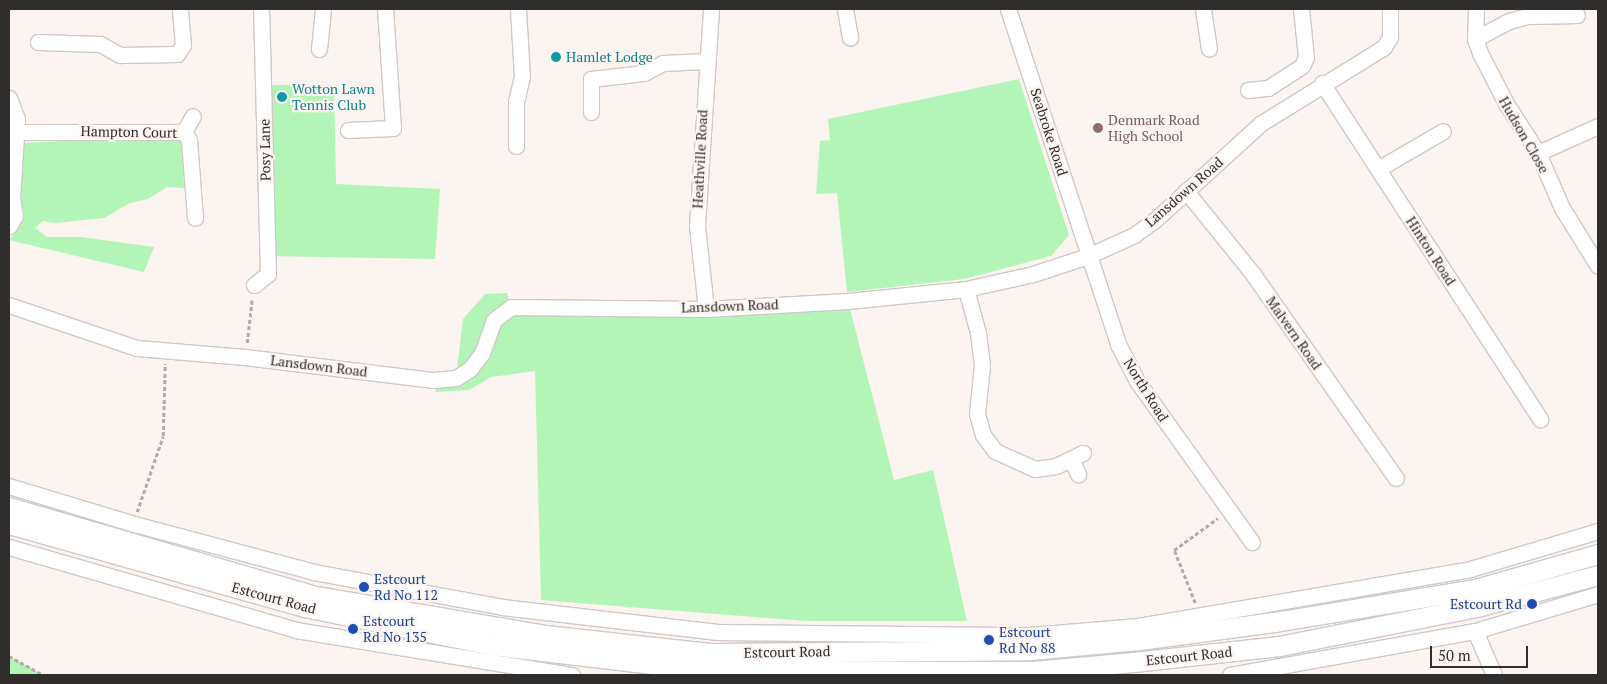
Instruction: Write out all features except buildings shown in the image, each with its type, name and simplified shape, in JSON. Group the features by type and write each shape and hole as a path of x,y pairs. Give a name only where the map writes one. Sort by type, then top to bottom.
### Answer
{"main road":[{"name":"Estcourt Road","path":"9,507 311,595 496,628 712,653 1032,650 1139,633 1274,622 1476,589 1598,554"},
{"name":"Estcourt Road","path":"9,524 305,607 492,645 711,673 1033,671 1144,661 1279,646 1481,606 1598,575"}],"street":[{"path":"38,42 100,44 120,55 177,54 183,45 180,9"},
{"name":"Posy Lane","path":"254,285 268,274 262,9"},
{"path":"319,49 323,9"},
{"path":"348,130 394,128 385,9"},
{"path":"516,146 516,102 522,77 518,9"},
{"name":"Heathville Road","path":"706,308 697,226 706,61 711,9"},
{"path":"845,9 850,38"},
{"name":"Seabroke Road","path":"1008,9 1088,256"},
{"path":"1203,9 1209,49"},
{"path":"1248,90 1268,88 1302,66 1306,57 1300,9"},
{"name":"Lansdown Road","path":"9,305 138,348 245,357 432,380 456,378 470,369 482,352 486,334 494,320 511,307 706,308 848,301 966,289 1033,274 1088,256 1134,235 1260,124 1322,83 1384,47 1390,37 1390,9"},
{"name":"Hudson Close","path":"1476,9 1475,39 1507,105 1538,153 1562,208 1596,257"},
{"path":"1475,39 1509,21 1528,16 1577,15"},
{"path":"591,112 592,79 644,73 663,64 706,61"},
{"name":"Hinton Road","path":"1322,83 1540,419"},
{"path":"9,98 17,119 10,196 15,216 9,226"},
{"path":"184,132 193,116"},
{"path":"1538,153 1598,126"},
{"path":"1378,169 1443,131"},
{"name":"Hampton Court","path":"17,132 184,132 189,140 195,218"},
{"name":"Malvern Road","path":"1186,191 1253,274 1396,478"},
{"name":"North Road","path":"1088,256 1118,344 1137,381 1228,512 1252,542"},
{"path":"966,289 978,332 982,365 977,414 983,435 995,451 1035,468 1056,466 1077,456 1078,474"},
{"name":"Estcourt Road","path":"9,486 134,524 314,572 502,607 718,632 1030,635 1139,633 1200,616 1470,569 1598,531"},
{"name":"Estcourt Road","path":"9,547 296,630 544,672 572,675"},
{"name":"Estcourt Road","path":"1230,675 1475,631 1598,594"},
{"path":"496,628 502,607"},
{"path":"1475,631 1494,675"},
{"path":"544,652 544,672"}],"path":[{"path":"246,346 254,285"},
{"path":"136,516 163,436 166,362"},
{"path":"1200,616 1174,550 1228,512"},
{"path":"9,656 43,675"}],"green space":[{"path":"1019,79 1069,235 1051,256 964,279 847,292 837,193 816,194 820,141 830,140 828,119"},
{"path":"263,85 334,85 336,184 440,189 435,259 267,256"},
{"path":"174,135 182,145 184,188 167,187 148,199 130,203 104,218 56,223 43,221 35,228 47,237 81,237 154,247 144,272 9,240 18,230 24,212 21,199 20,153 23,143"},
{"path":"507,293 511,307 848,301 894,480 933,470 967,621 806,621 541,600 535,371 491,377 469,390 436,392 432,380 456,378 463,319 485,294"},
{"path":"9,656 43,675 9,675"}],"place":[{"name":"Hamlet Lodge","path":"556,57"},
{"name":"Wotton Lawn Tennis Club","path":"282,97"},
{"name":"Denmark Road High School","path":"1098,128"},
{"name":"Estcourt Rd No 112","path":"364,587"},
{"name":"Estcourt Rd","path":"1532,604"},
{"name":"Estcourt Rd No 135","path":"353,629"},
{"name":"Estcourt Rd No 88","path":"989,640"}]}
